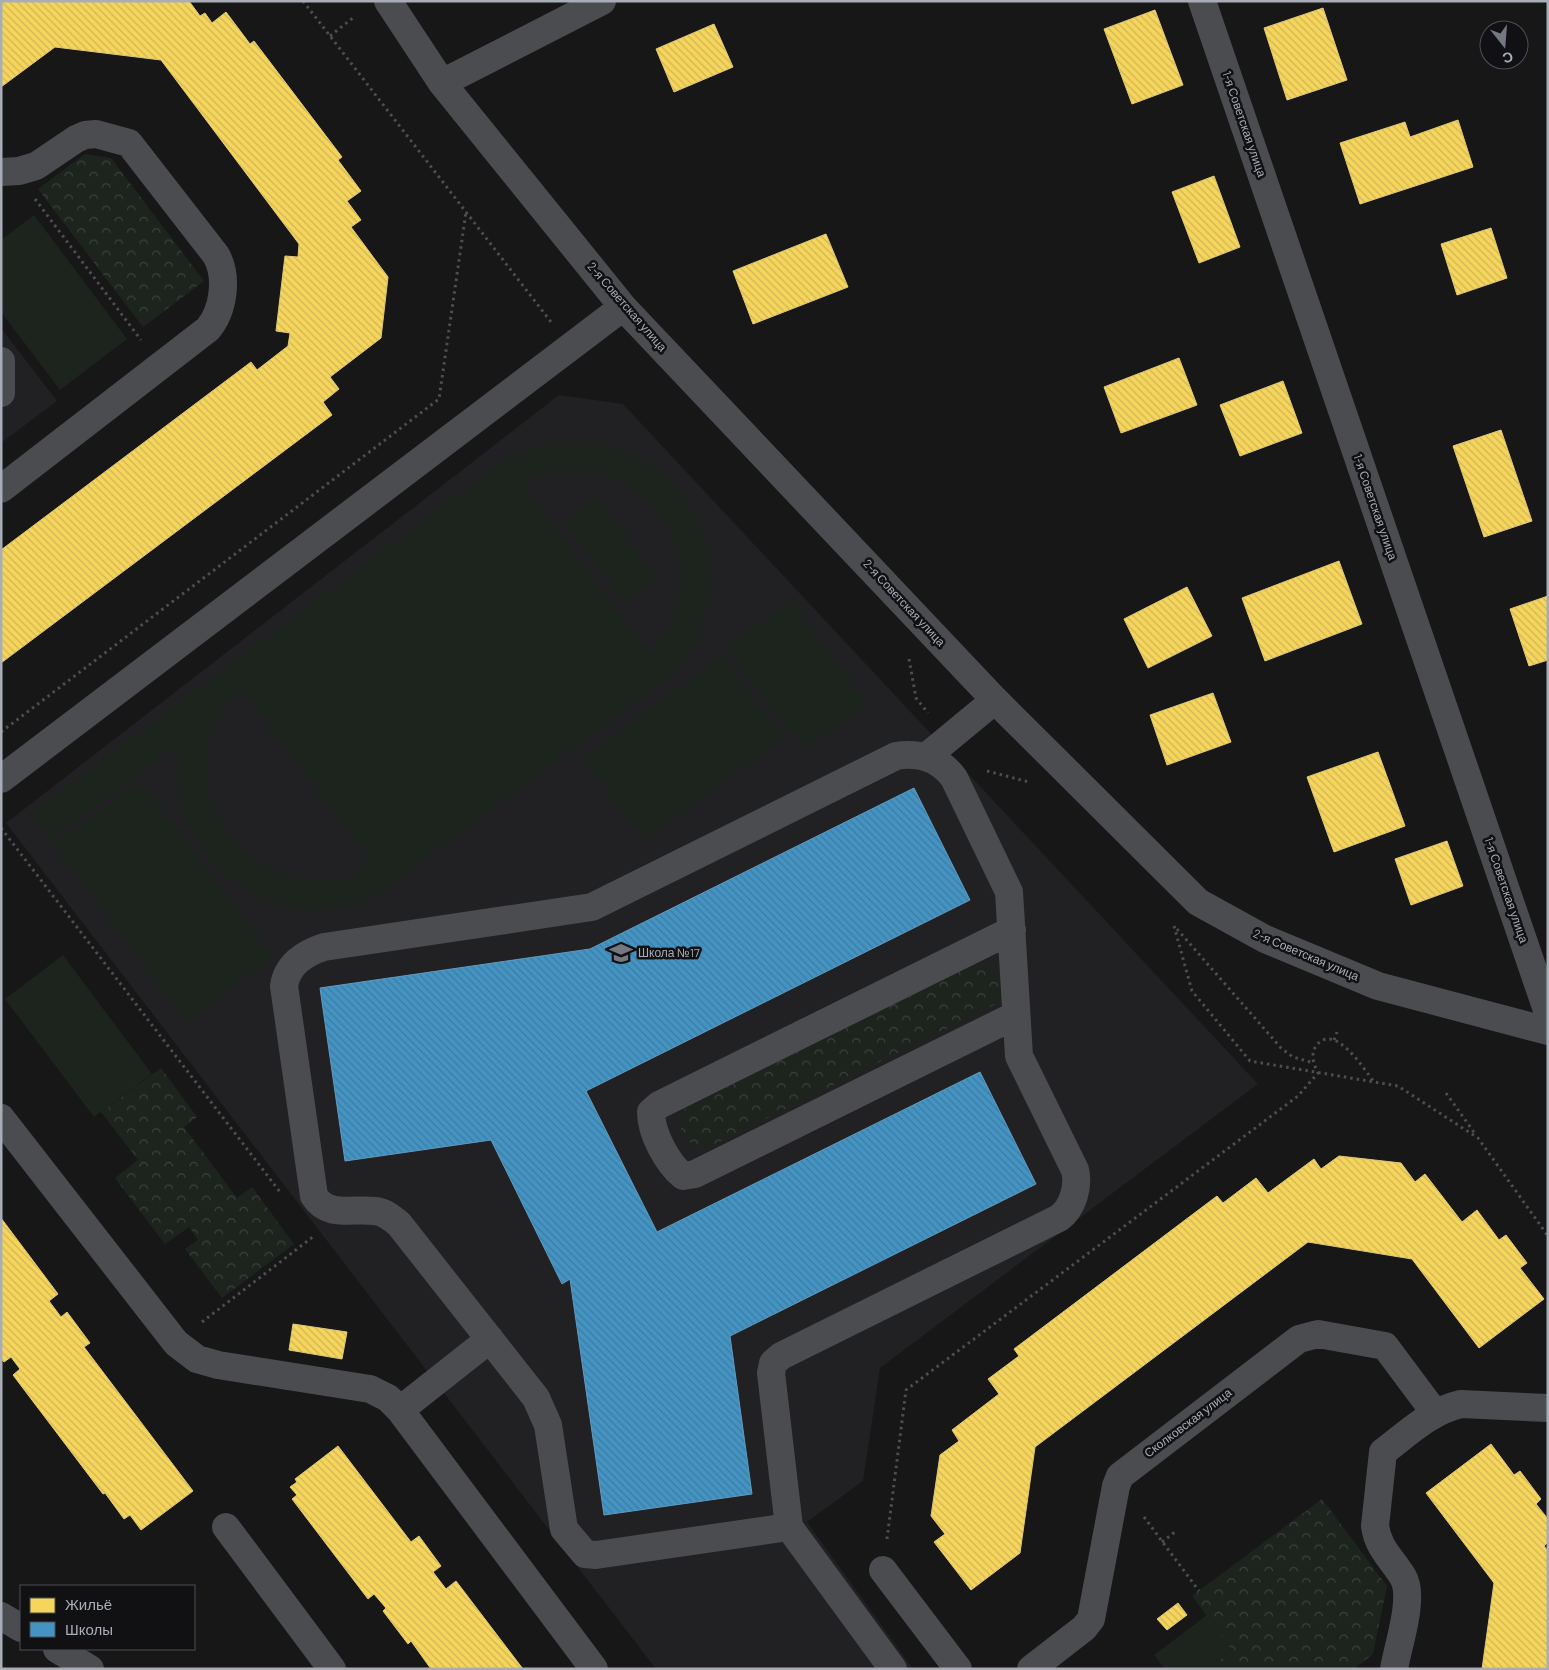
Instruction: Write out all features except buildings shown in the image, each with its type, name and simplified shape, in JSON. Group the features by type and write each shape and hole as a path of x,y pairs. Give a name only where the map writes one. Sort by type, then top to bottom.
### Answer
{"street":[{"name":"2-я Советская улица","path":"388,1 442,83 623,307 995,700 1198,902 1265,939 1378,986 1548,1030"},
{"path":"442,83 602,1"},
{"name":"1-я Советская улица","path":"1202,1 1548,1013"},
{"path":"1,488 208,329 216,320 220,310 222,275 221,264 216,255 129,143 96,134 85,135 76,138 36,166 10,171"},
{"path":"1,779 623,307"},
{"path":"1,361 1,393"},
{"path":"926,757 995,700"},
{"path":"789,1527 596,1555 584,1554 564,1529 548,1425 544,1411 490,1339 399,1224 389,1216 376,1211 329,1210 320,1204 314,1196 284,986 286,975 292,966 314,950 324,947 592,907 896,756 920,754 942,766 954,778 1002,874 1009,892 1017,1046 1022,1065 1075,1170 1076,1181 1067,1213 1059,1218 790,1351 773,1364 771,1374 789,1527 892,1669"},
{"path":"1012,930 658,1105 651,1112 651,1123 673,1168 683,1176 695,1174 1016,1016"},
{"path":"1,1118 176,1342 197,1359 218,1365 370,1390 388,1398 400,1410 594,1669"},
{"name":"Сколковская улица","path":"1031,1669 1084,1628 1091,1619 1118,1483 1127,1469 1299,1338 1309,1335 1371,1342 1384,1346 1436,1413"},
{"path":"400,1410 490,1339"},
{"path":"1394,1669 1409,1596 1403,1577 1380,1547 1376,1538 1375,1526 1383,1452 1436,1413 1460,1404 1548,1408"},
{"path":"226,1527 332,1669"},
{"path":"883,1570 958,1669"},
{"path":"1,1616 20,1627"},
{"path":"59,1650 90,1669"}],"path":[{"path":"303,1 552,324"},
{"path":"330,36 354,17"},
{"path":"10,171 30,193 161,366"},
{"path":"1,732 439,399 466,212"},
{"path":"1,828 284,1197"},
{"path":"1172,917 1192,991 1250,1061 1398,1086 1478,1138"},
{"path":"1175,926 1281,1048 1293,1057 1314,1063"},
{"path":"1334,1040 1337,1032"},
{"path":"1318,1073 1313,1054 1316,1046 1324,1040 1334,1040 1343,1043 1374,1082"},
{"path":"883,1570 906,1390 1298,1096 1318,1073"},
{"path":"1446,1093 1548,1236"},
{"path":"176,1342 314,1236 308,1228"},
{"path":"1118,1483 1199,1591"},
{"path":"1162,1542 1175,1532"}],"shaded area":[{"path":"1,328 57,401 1,443"},
{"name":"Школа №17","path":"559,395 623,404 1258,1084 880,1368 863,1481 807,1522 913,1669 656,1669 6,823"}],"green space":[{"path":"85,154 111,158 204,281 143,327 38,189"},
{"path":"34,215 127,339 60,390 1,312 1,240"},
{"path":"560,441 612,446 639,457 662,473 681,493 696,518 706,544 710,572 709,600 695,641 671,676 366,903 324,910 288,907 267,901 248,891 230,878 214,863 200,845 189,826 179,791 178,745 50,841 30,814 507,458 533,447","holes":["563,471 604,475 625,484 644,496 670,530 681,572 680,594 673,621 650,654 522,483 541,475","243,692 371,862 366,867 349,876 330,880 291,876 263,864 240,846 222,822 210,794 206,765 211,735 225,706"]},
{"path":"596,497 657,578 624,603 564,522"},
{"path":"790,600 867,704 804,751 726,648"},
{"path":"722,655 783,737 645,840 583,759"},
{"path":"141,781 273,957 186,1022 54,845"},
{"path":"63,955 152,1074 94,1117 5,999"},
{"path":"975,963 990,968 999,977 1001,990 996,1004 705,1149 691,1143 683,1134 681,1122 685,1108"},
{"path":"161,1068 197,1117 184,1127 237,1198 252,1187 294,1244 222,1298 185,1249 198,1240 189,1227 165,1244 115,1178 138,1160 101,1112"},
{"path":"1322,1499 1387,1586 1373,1654 1354,1669 1208,1669 1232,1650 1192,1596"},
{"path":"1207,1615 1232,1650 1208,1669 1165,1669 1154,1655"}],"place":[{"name":"Школа №17","path":"621,953"}]}
